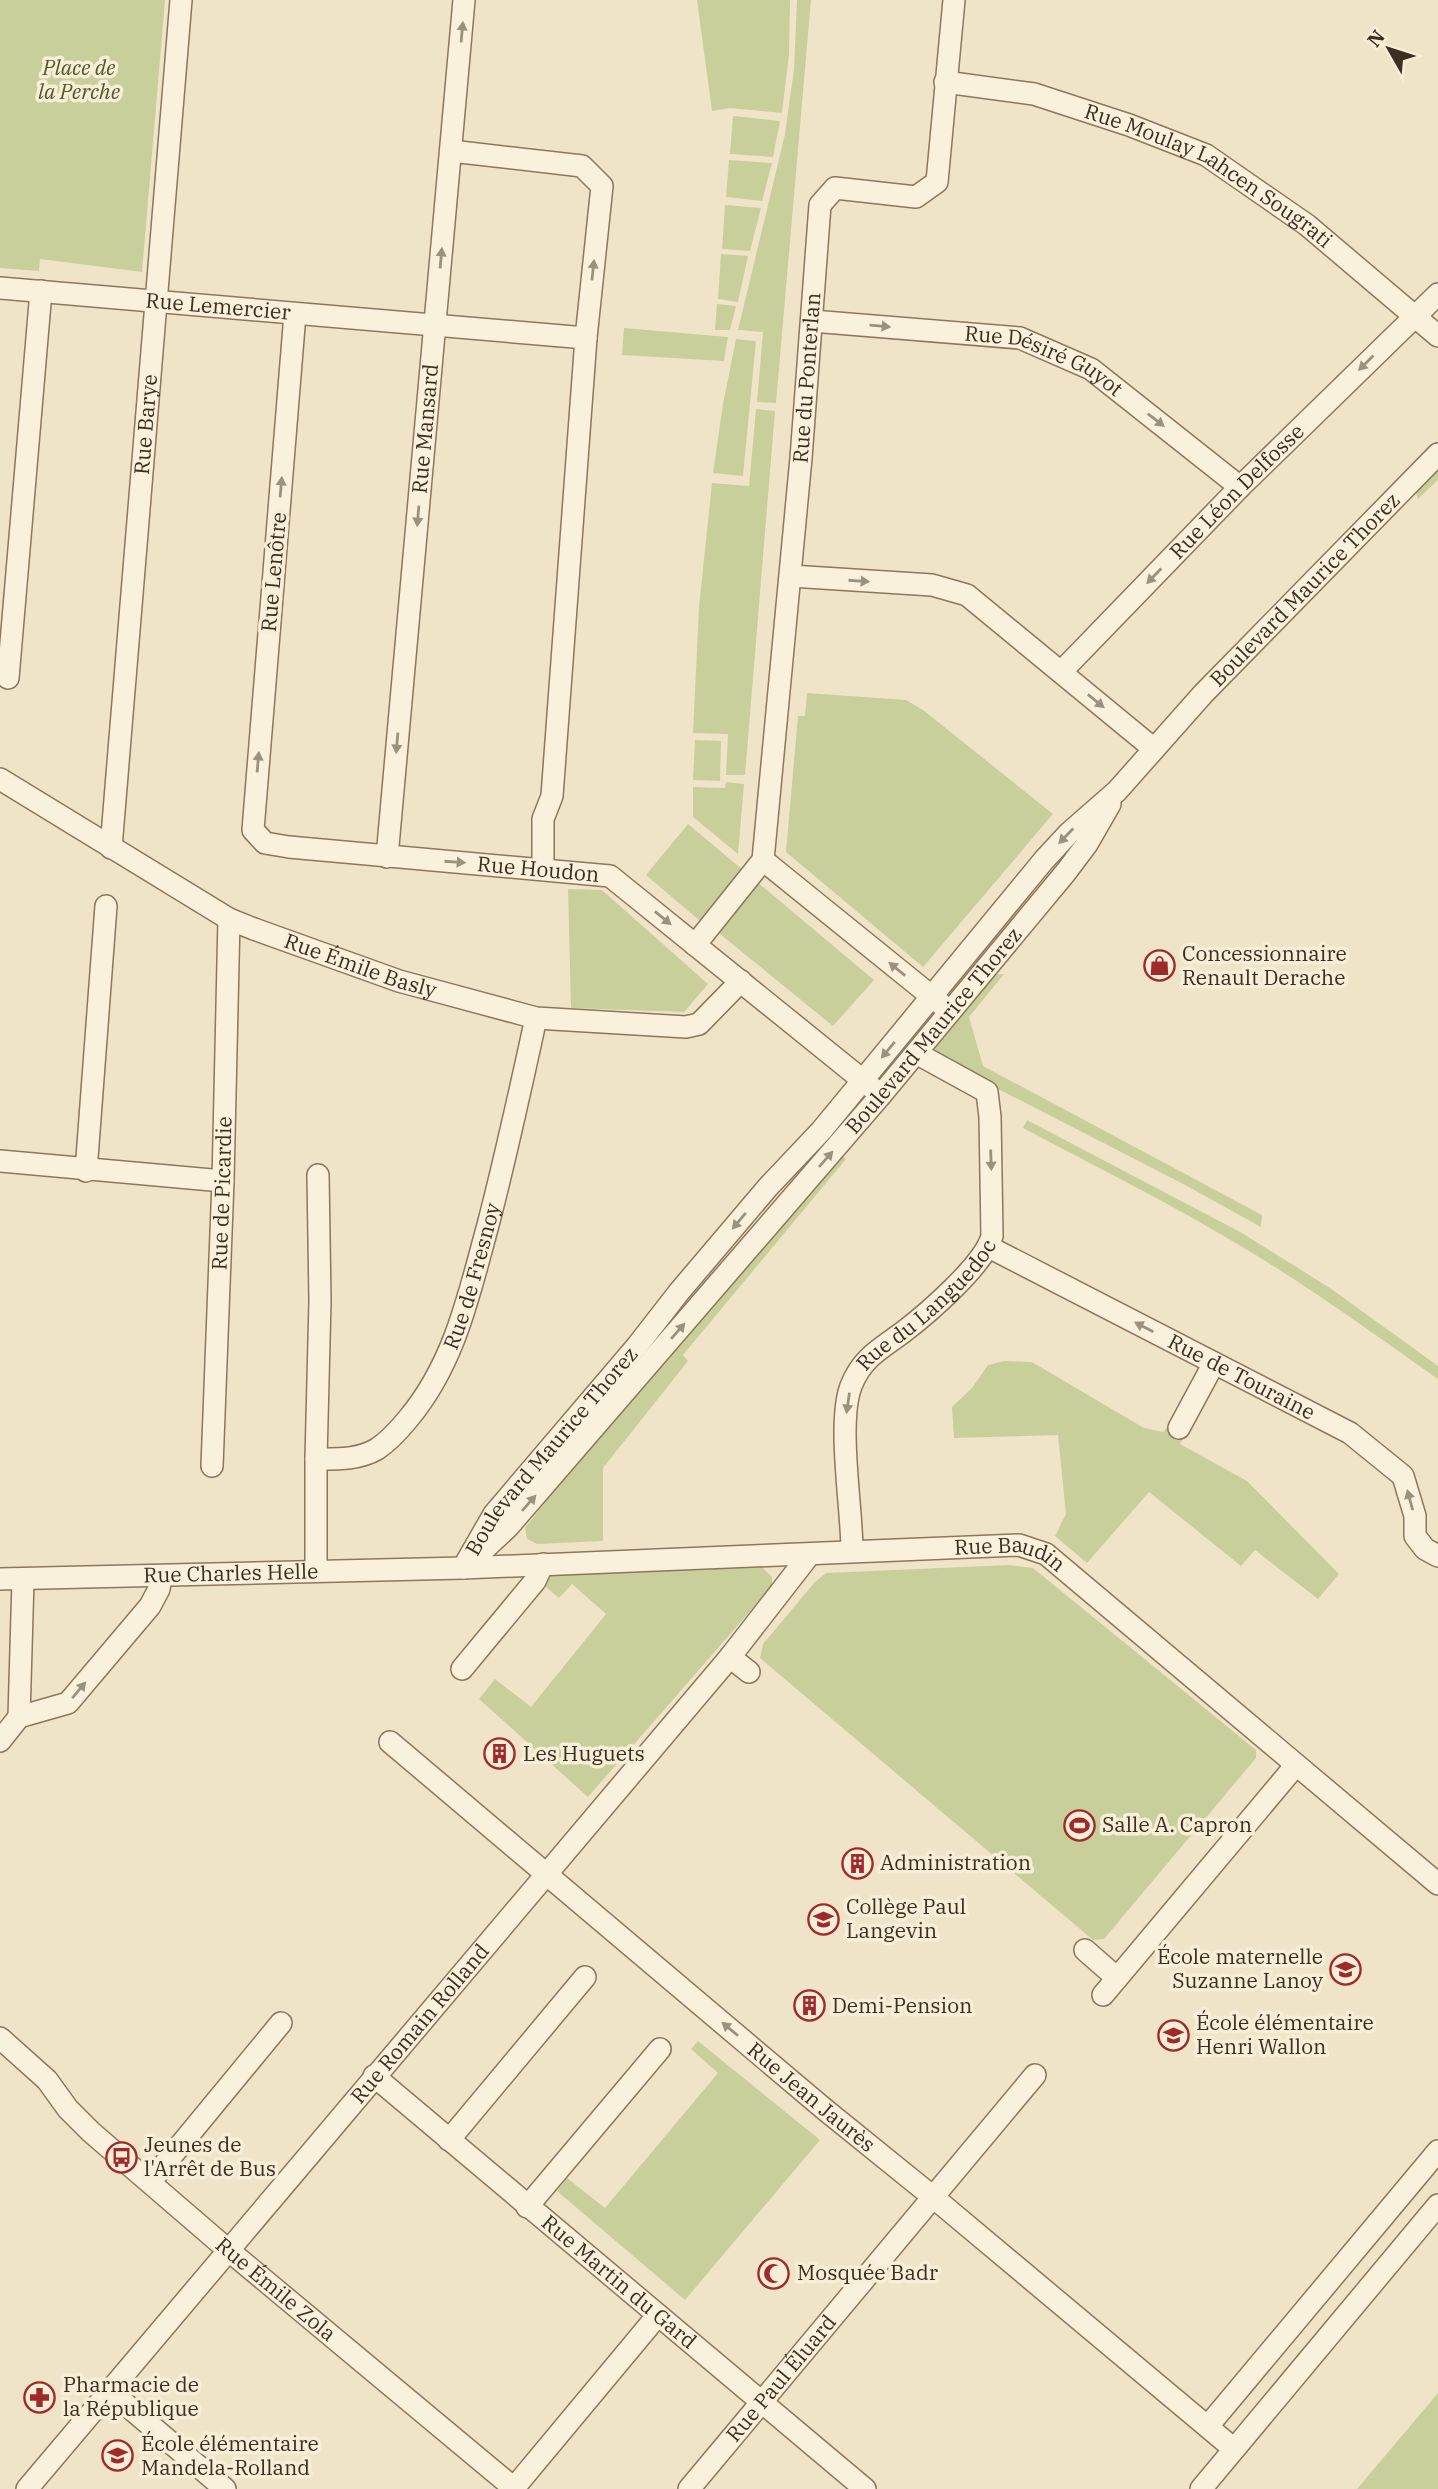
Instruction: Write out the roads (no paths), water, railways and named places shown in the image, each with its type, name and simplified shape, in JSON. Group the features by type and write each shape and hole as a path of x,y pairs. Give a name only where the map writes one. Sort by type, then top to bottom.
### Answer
{"street":[{"name":"Rue Barye","path":"111,848 181,0"},
{"name":"Rue Mansard","path":"387,857 464,0"},
{"name":"Rue du Ponterlan","path":"763,860 791,576 820,205 835,188 916,197 937,182 954,0"},
{"name":"Rue Moulay Lahcen Sougrati","path":"945,82 1034,94 1129,125 1206,155 1307,225 1438,336"},
{"path":"451,151 582,166 602,186 586,338 552,796 543,819 543,869"},
{"name":"Rue Lemercier","path":"0,288 586,338"},
{"path":"8,678 41,291"},
{"name":"Rue Léon Delfosse","path":"1061,672 1240,487 1438,294"},
{"name":"Rue Lenôtre","path":"253,830 295,314"},
{"name":"Rue Désiré Guyot","path":"812,321 1020,338 1091,369 1240,487"},
{"name":"Boulevard Maurice Thorez","path":"463,1568 494,1514 768,1187 821,1131 1069,833 1118,791 1203,694 1438,454"},
{"path":"791,576 932,585 967,595 1154,749"},
{"name":"Rue Émile Basly","path":"0,779 229,919 399,981 536,1018 686,1027 699,1024 741,981"},
{"name":"Boulevard Maurice Thorez","path":"463,1568 508,1527 881,1095 1066,872 1087,844 1118,791"},
{"name":"Rue Houdon","path":"253,830 265,844 610,876 881,1095"},
{"path":"695,944 763,860 950,1012"},
{"path":"86,1171 106,906"},
{"name":"Rue de Picardie","path":"212,1466 223,1181 229,919"},
{"name":"Rue de Fresnoy","path":"316,1459 346,1459 365,1455 380,1447 415,1411 432,1387 447,1357 461,1323 503,1165 536,1018"},
{"name":"Rue du Languedoc","path":"852,1551 845,1430 852,1385 870,1355 902,1333 976,1266 989,1247 993,1215 987,1092 916,1053"},
{"path":"0,1161 86,1171 223,1181"},
{"path":"316,1571 320,1301 318,1175"},
{"name":"Rue de Touraine","path":"989,1247 1350,1433 1404,1476 1415,1516 1415,1536 1425,1549 1438,1556"},
{"path":"1179,1428 1214,1363"},
{"name":"Rue Baudin","path":"463,1568 1018,1545 1046,1554 1438,1884"},
{"name":"Rue Romain Rolland","path":"27,2489 227,2249 730,1657 810,1554"},
{"path":"462,1669 535,1581 543,1564"},
{"name":"Rue Charles Helle","path":"0,1579 463,1568"},
{"path":"0,1741 19,1717 68,1703 150,1606 159,1589 160,1577"},
{"path":"19,1717 23,1580"},
{"path":"730,1657 749,1672"},
{"name":"Rue Jean Jaurès","path":"390,1742 823,2108 1234,2449"},
{"path":"1103,1995 1296,1765"},
{"path":"1084,1950 1117,1978"},
{"path":"449,2140 585,1977"},
{"path":"150,2182 281,2023"},
{"name":"Rue Émile Zola","path":"0,2038 47,2080 68,2109 150,2182 514,2488"},
{"path":"527,2207 660,2049"},
{"name":"Rue Paul Éluard","path":"689,2489 1035,2075"},
{"name":"Rue Martin du Gard","path":"374,2076 865,2489"},
{"path":"1208,2426 1438,2151"},
{"path":"1201,2489 1438,2206"},
{"path":"514,2488 659,2315"},
{"path":"109,2390 225,2489"}],"place":[{"name":"Concessionnaire Renault Derache","path":"1159,966"},
{"name":"Les Huguets","path":"500,1754"},
{"name":"Salle A. Capron","path":"1079,1825"},
{"name":"Administration","path":"857,1863"},
{"name":"Collège Paul Langevin","path":"823,1919"},
{"name":"École maternelle Suzanne Lanoy","path":"1346,1969"},
{"name":"Demi-Pension","path":"809,2006"},
{"name":"École élémentaire Henri Wallon","path":"1173,2035"},
{"name":"Jeunes de l'Arrêt de Bus","path":"121,2157"},
{"name":"Mosquée Badr","path":"774,2273"},
{"name":"Pharmacie de la République","path":"40,2397"},
{"name":"École élémentaire Mandela-Rolland","path":"118,2456"}],"park label":[{"name":"Place de la Perche","path":"79,80"}]}
